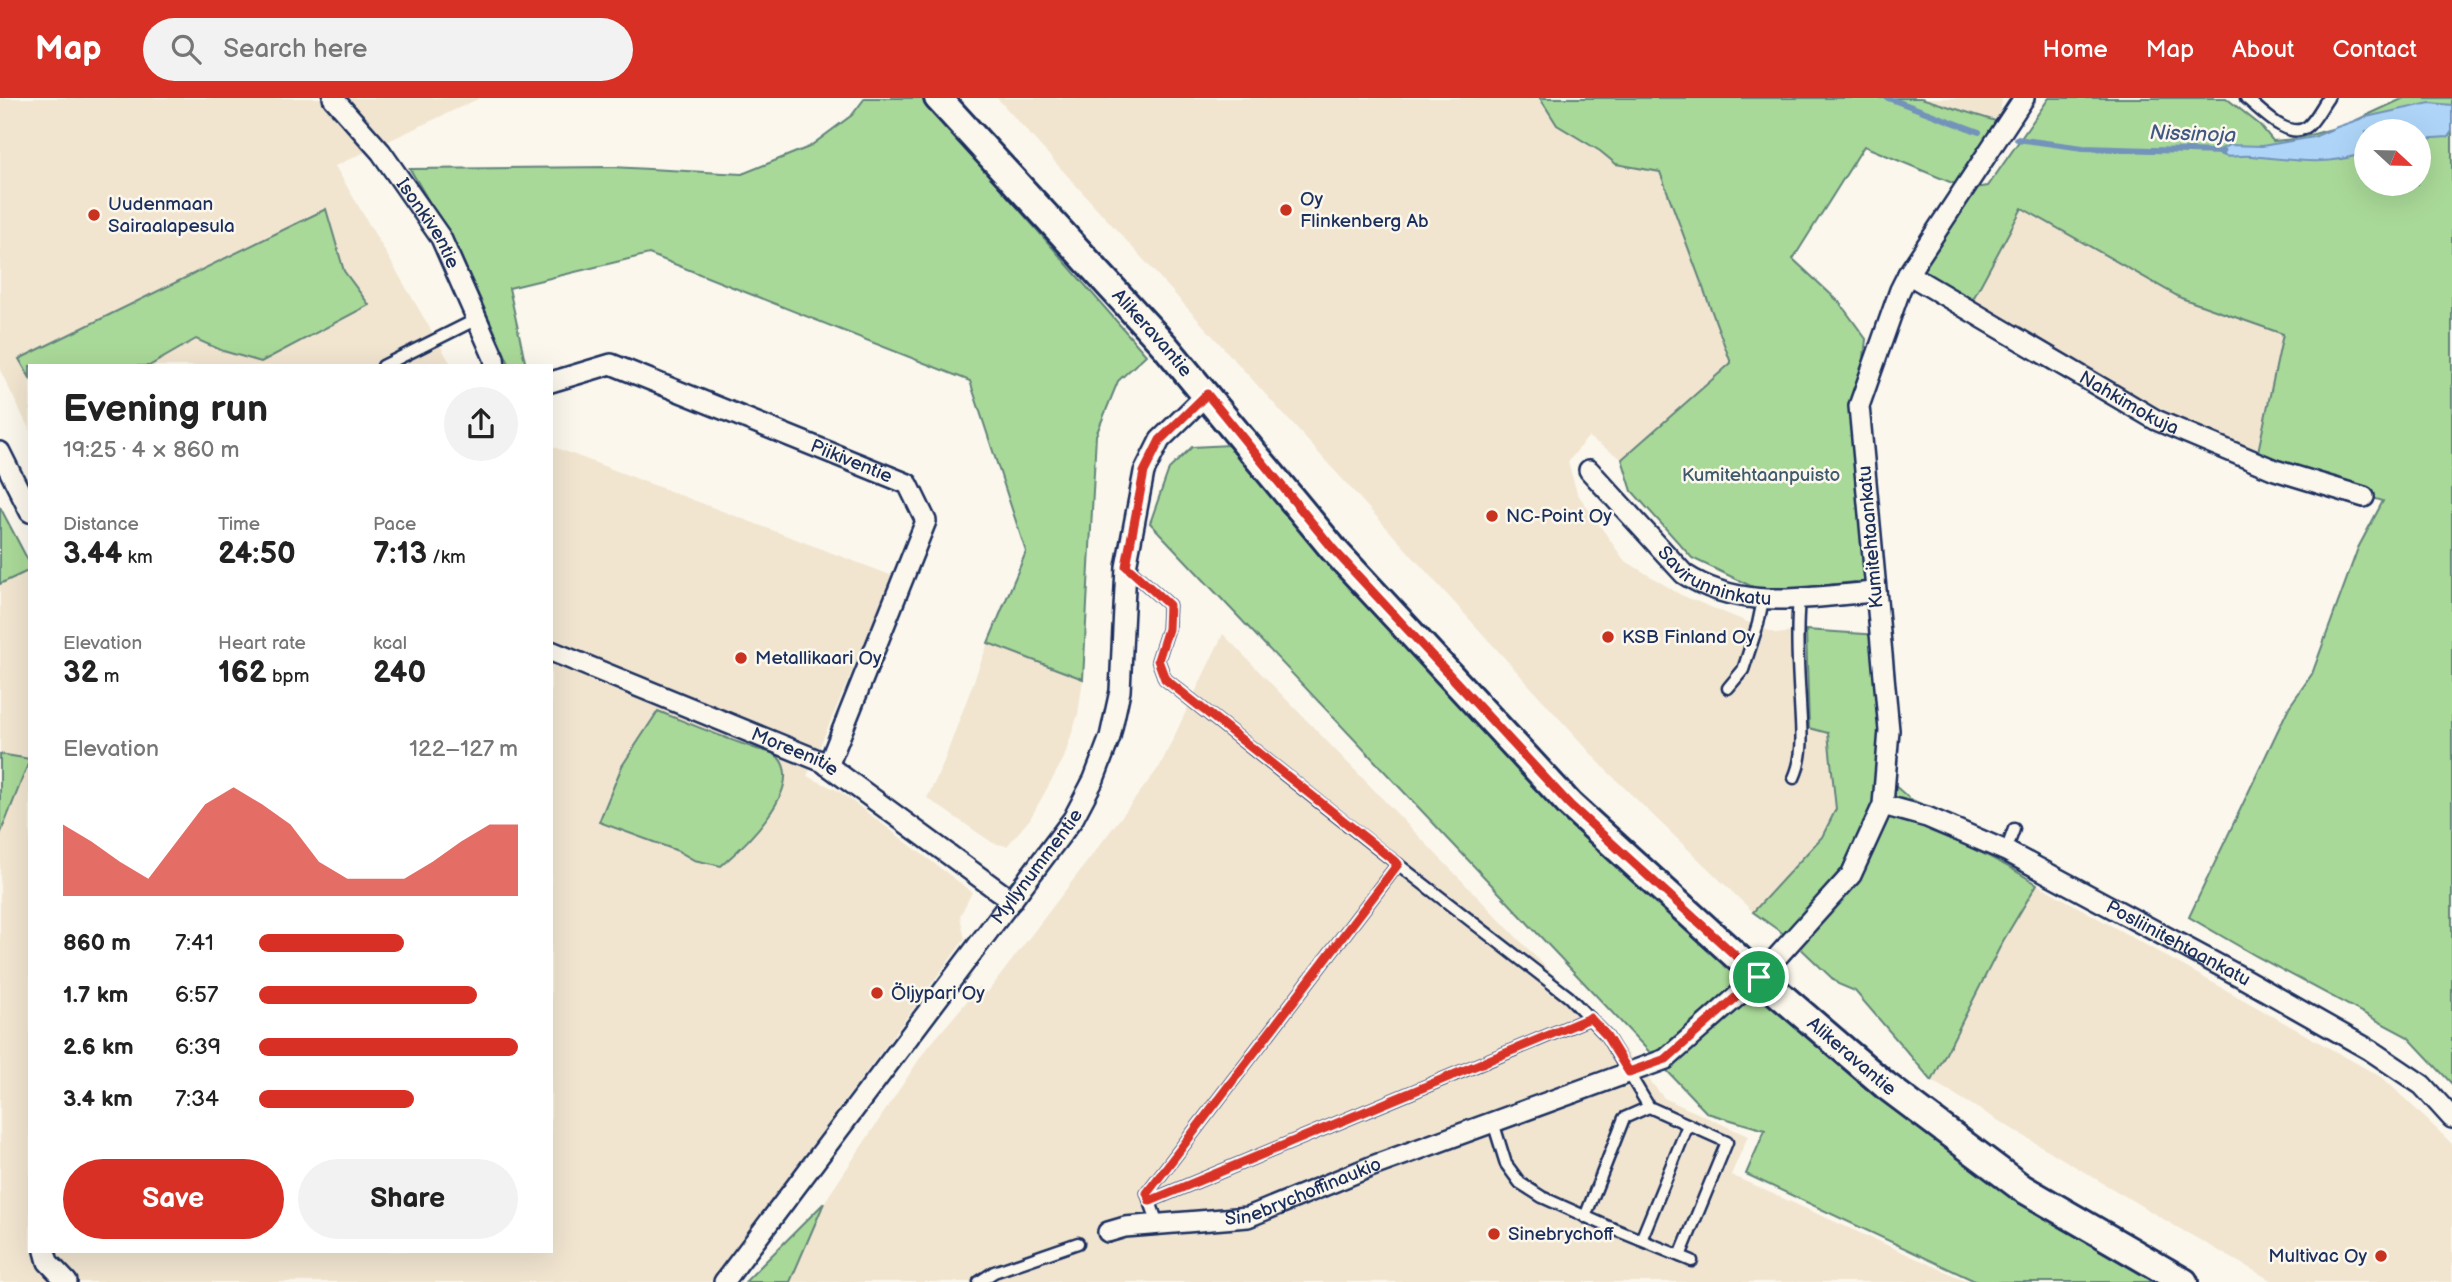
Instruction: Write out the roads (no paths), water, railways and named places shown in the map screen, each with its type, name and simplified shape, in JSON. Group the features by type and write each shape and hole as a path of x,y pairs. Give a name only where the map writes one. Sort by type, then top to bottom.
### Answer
{"street":[{"name":"Isonkiventie","path":"333,98 381,152 441,238 494,364"},
{"name":"Alikeravantie","path":"938,98 1207,394 1334,550 1570,805 1759,977 1885,1085 2022,1188 2184,1282"},
{"name":"Kumitehtaankatu","path":"1759,977 1851,875 1883,805 1889,730 1859,406 1908,274 2024,98"},
{"name":"Nahkimokuja","path":"1908,274 2155,420 2276,470 2364,497"},
{"name":"Piikiventie","path":"553,381 611,364 908,484 926,521 828,766"},
{"name":"Myllynummentie","path":"724,1282 1073,819 1094,779 1110,737 1120,691 1126,566 1144,472 1160,440 1207,394"},
{"path":"0,452 28,508"},
{"name":"Savirunninkatu","path":"1589,470 1684,574 1702,586 1739,598 1763,600 1876,592"},
{"name":"Moreenitie","path":"553,652 828,766 1012,901"},
{"name":"Posliinitehtaankatu","path":"1883,805 1927,817 2006,851 2243,978 2370,1050 2422,1085 2452,1118"},
{"name":"Sinebrychoffinaukio","path":"1108,1231 1248,1217 1370,1167 1666,1059 1759,977"},
{"path":"46,1253 48,1262 67,1282"}],"lane":[{"path":"2246,98 2283,128 2297,131 2308,126 2328,98"},
{"path":"386,364 477,320"},
{"path":"1126,566 1169,605 1168,629 1158,660 1165,679 1569,997 1606,1035 1649,1107 1727,1142 1680,1256"},
{"path":"1794,778 1800,765 1801,745 1797,620 1799,597"},
{"path":"1728,688 1743,670 1763,600"},
{"path":"2006,851 2014,829"},
{"path":"1158,1224 1147,1193 1398,864"},
{"path":"1150,1201 1590,1018"},
{"path":"1585,1217 1624,1118 1649,1107"},
{"path":"1493,1122 1506,1164 1520,1183 1542,1197 1585,1217 1692,1261"},
{"path":"1641,1241 1688,1125"},
{"path":"979,1282 994,1272 1078,1243"}],"water":[{"path":"2430,103 2452,105 2452,131 2448,137 2431,138 2431,119 2360,119"},
{"path":"2354,121 2354,157 2324,161 2229,157 2215,152 2229,145 2262,146 2314,137"}],"waterway":[{"name":"Nissinoja","path":"1888,98 1979,132"},
{"name":"Nissinoja","path":"2017,139 2083,148 2223,152"}],"place":[{"name":"Oy Flinkenberg Ab","path":"1286,210"},
{"name":"Uudenmaan Sairaalapesula","path":"94,215"},
{"name":"NC-Point Oy","path":"1492,516"},
{"name":"KSB Finland Oy","path":"1608,637"},
{"name":"Metallikaari Oy","path":"741,658"},
{"name":"Öljypari Oy","path":"877,993"},
{"name":"Sinebrychoff","path":"1494,1234"},
{"name":"Multivac Oy","path":"2381,1256"}],"park label":[{"name":"Kumitehtaanpuisto","path":"1761,475"}]}
